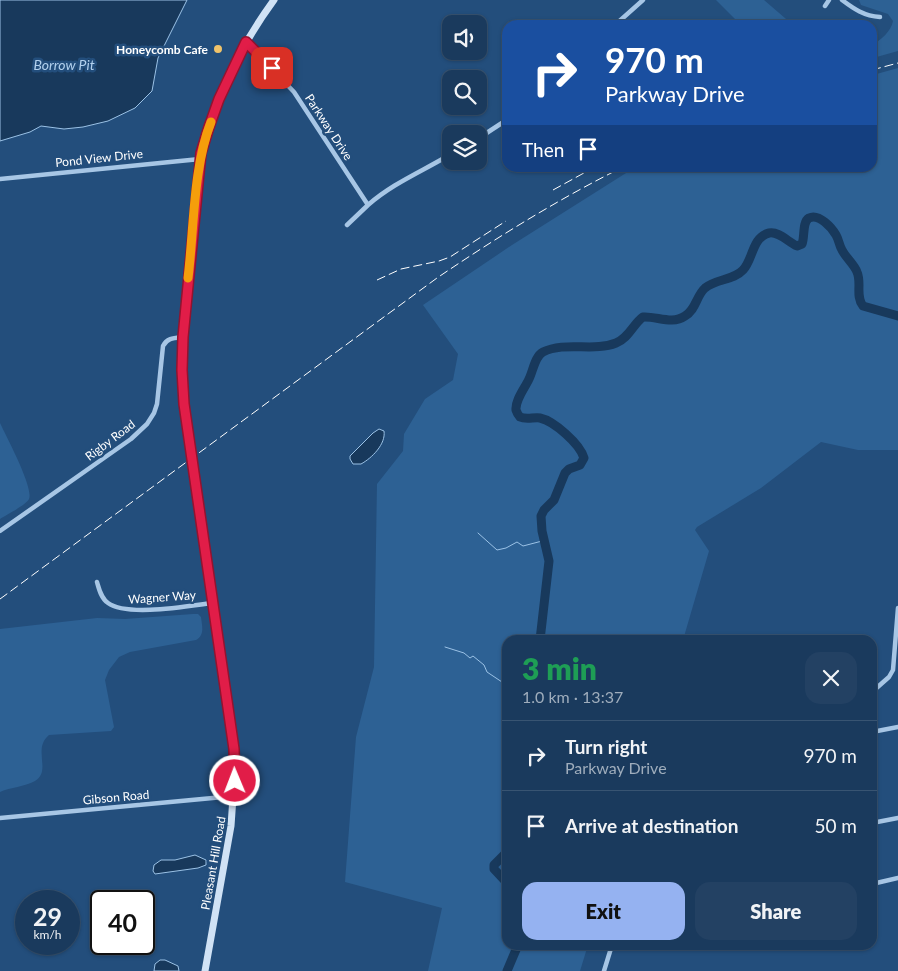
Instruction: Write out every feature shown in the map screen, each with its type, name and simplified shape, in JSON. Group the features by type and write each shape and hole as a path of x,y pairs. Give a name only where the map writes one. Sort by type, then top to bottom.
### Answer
{"street":[{"name":"Pleasant Hill Road","path":"204,971 231,826 234,796 234,749 189,447 182,389 183,337 200,159 219,99 246,42 274,0"},
{"path":"621,20 643,0"},
{"path":"825,6 829,0"},
{"path":"842,0 860,12 880,17"},
{"name":"Parkway Drive","path":"246,42 294,92 368,205"},
{"path":"487,133 502,123"},
{"name":"Pond View Drive","path":"0,179 200,159"},
{"path":"347,225 368,205 403,180 442,159"},
{"name":"Rigby Road","path":"0,531 119,448 144,427 154,413 157,404 163,346 171,338 183,337"},
{"name":"Wagner Way","path":"97,582 105,601 117,608 127,610 212,603"},
{"path":"877,688 892,674 897,651 898,608"},
{"path":"877,731 898,727"},
{"name":"Gibson Road","path":"0,818 234,796"},
{"path":"877,822 898,818"},
{"path":"877,883 898,878"},
{"path":"604,971 610,950"}],"shaded area":[{"path":"716,0 764,0 787,20 736,20"},
{"path":"859,0 898,0 898,51 877,57 877,42 888,32 893,21 888,14 861,5"},
{"path":"898,68 898,450 858,450 821,442 761,488 697,527 695,530 709,551 684,635 502,635 502,950 586,950 580,971 428,971 442,908 345,882 356,737 374,667 377,484 403,451 404,434 425,399 453,380 458,354 423,305 512,245 628,172 877,172 877,74"},
{"path":"0,423 24,474 29,499 0,519"},
{"path":"198,614 201,617 202,633 196,640 130,652 119,657 109,670 105,680 114,727 111,731 49,735 42,747 42,772 40,777 31,783 0,792 0,629 97,618 125,619"}],"water":[{"name":"Borrow Pit","path":"0,0 187,0 158,58 152,91 135,108 108,121 64,129 41,126 30,132 0,141"},
{"path":"379,429 384,431 381,446 370,458 361,464 353,464 350,456"},
{"path":"195,855 206,860 206,865 198,868 155,874 153,871 154,865 161,860 175,860"},
{"path":"160,960 165,960 178,966 179,971 154,971 155,964"}],"waterway":[{"path":"541,635 549,561 542,531 541,516 554,500 565,473 569,469 580,465 584,458 582,452 559,428 540,418 522,418 516,410 519,398 540,354 561,347 598,347 616,343 624,338 643,317 670,320 680,319 689,313 705,288 735,276 743,270 756,244 763,235 773,233 797,246 802,244 804,226 807,220 813,217 821,219 832,229 844,253 856,269 859,298 863,306 898,316"},
{"path":"478,533 497,550 517,542 523,546 546,540"},
{"path":"445,647 464,653 470,658 473,656 484,665 487,672 502,682"},
{"path":"502,857 494,865 494,869 502,878"},
{"path":"507,971 516,950"}],"railway":[{"path":"877,69 898,63"},
{"path":"553,190 586,172"},
{"path":"0,599 437,278 527,220 613,172"},
{"path":"377,280 401,269 450,257 506,221"}],"slow traffic":[{"path":"188,278 201,153 211,122"}],"place":[{"name":"Honeycomb Cafe","path":"218,49"}],"route":[{"path":"235,781 234,749 184,404 182,349 199,168 201,153 209,127 219,99 246,42 272,68"}]}
